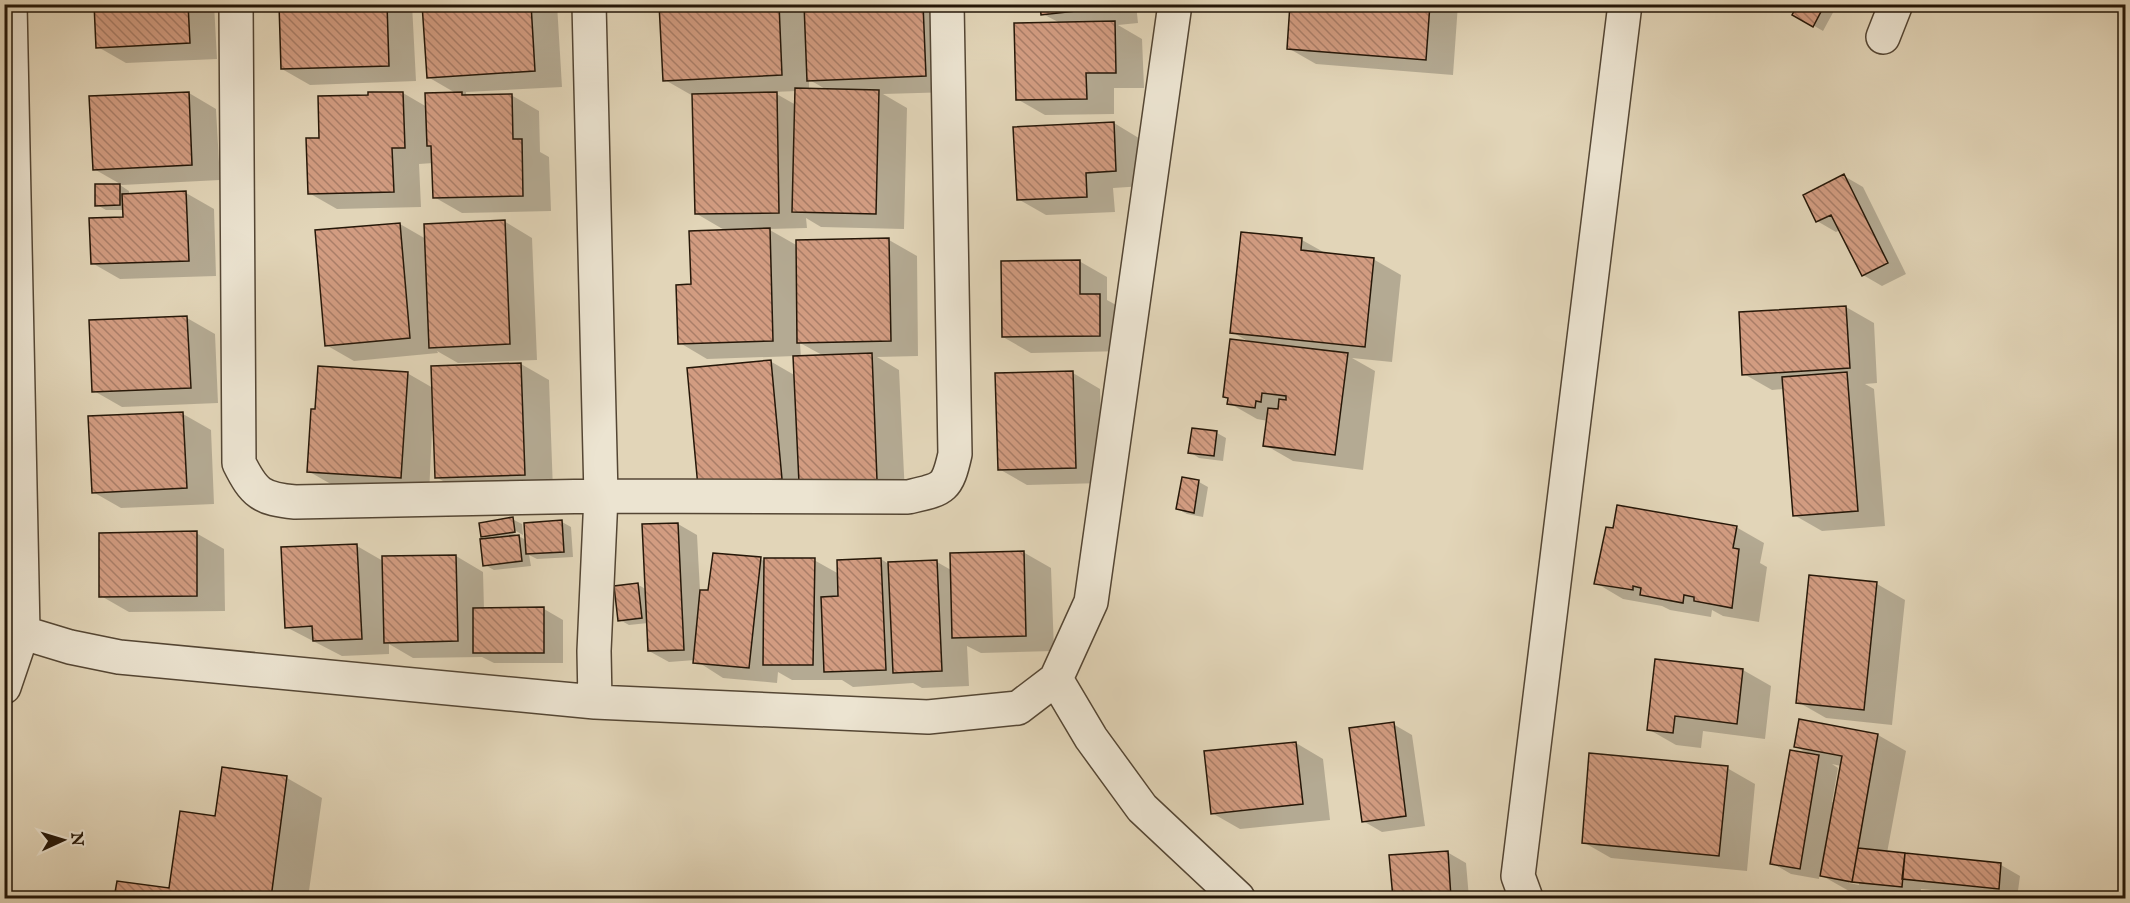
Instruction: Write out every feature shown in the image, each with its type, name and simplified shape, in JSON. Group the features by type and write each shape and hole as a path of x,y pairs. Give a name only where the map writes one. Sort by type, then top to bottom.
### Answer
{"street":[{"path":"4,687 14,629 10,4"},
{"path":"236,4 239,463 251,487 274,500 295,502 601,496 908,497 935,490 949,480 955,454 947,4"},
{"path":"589,4 601,496 595,702"},
{"path":"14,629 70,647 119,657 595,702 928,717 1018,708 1056,679 1091,602 1175,4"},
{"path":"1526,898 1518,876 1625,4"},
{"path":"1883,37 1896,4"},
{"path":"1056,679 1091,738 1142,808 1238,898"}],"building":[{"path":"94,4 188,4 190,43 96,48"},
{"path":"279,4 387,4 389,66 281,69"},
{"path":"422,4 531,4 535,71 427,78"},
{"path":"659,4 779,4 782,75 663,81"},
{"path":"804,4 923,4 926,76 807,81"},
{"path":"1040,4 1110,4 1111,7 1041,15"},
{"path":"1290,4 1430,4 1426,60 1287,49"},
{"path":"1798,4 1825,4 1813,27 1792,15"},
{"path":"1115,21 1116,73 1086,73 1087,99 1016,100 1014,23"},
{"path":"795,88 879,90 876,214 792,212"},
{"path":"189,92 192,165 93,170 89,96"},
{"path":"368,92 403,92 405,148 392,148 394,192 308,194 306,138 319,138 318,96 368,95"},
{"path":"462,92 462,95 512,94 513,139 522,139 523,196 433,198 431,146 427,146 425,93"},
{"path":"777,92 779,213 695,214 692,94"},
{"path":"1114,122 1116,171 1086,173 1087,197 1017,200 1013,127"},
{"path":"1844,174 1888,263 1862,276 1831,215 1816,222 1803,195"},
{"path":"95,184 120,184 120,205 95,206"},
{"path":"186,191 189,261 91,264 89,218 123,217 122,194"},
{"path":"505,220 510,344 429,348 424,224"},
{"path":"400,223 410,338 325,346 315,230"},
{"path":"770,228 773,341 678,344 676,285 691,284 689,231"},
{"path":"1241,232 1302,238 1301,250 1374,258 1365,347 1230,333"},
{"path":"889,238 891,341 797,343 796,240"},
{"path":"1080,260 1080,294 1100,294 1100,336 1002,337 1001,261"},
{"path":"1846,306 1850,368 1742,375 1739,312"},
{"path":"187,316 191,388 92,392 89,320"},
{"path":"1230,339 1348,353 1335,455 1263,446 1268,408 1278,409 1279,399 1286,400 1286,396 1262,393 1261,402 1256,401 1255,408 1227,404 1228,398 1223,397"},
{"path":"872,353 877,480 799,483 793,356"},
{"path":"771,360 782,479 698,487 687,368"},
{"path":"521,363 525,475 435,478 431,366"},
{"path":"318,366 408,372 401,478 307,472 311,409 315,409"},
{"path":"1073,371 1076,468 998,470 995,373"},
{"path":"1847,372 1858,511 1793,516 1782,377"},
{"path":"183,412 187,488 92,493 88,416"},
{"path":"1192,428 1217,431 1214,456 1188,453"},
{"path":"1182,477 1199,480 1194,513 1176,509"},
{"path":"1617,505 1737,526 1733,548 1739,549 1732,608 1694,601 1694,597 1684,595 1683,603 1640,595 1641,588 1633,586 1633,590 1594,584 1606,527 1613,528"},
{"path":"513,517 515,532 481,537 479,523"},
{"path":"562,520 564,552 526,554 524,523"},
{"path":"678,523 684,650 648,651 642,524"},
{"path":"197,531 197,596 99,597 99,533"},
{"path":"519,535 522,561 483,566 480,539"},
{"path":"357,544 362,639 313,641 312,626 285,628 281,547"},
{"path":"1024,551 1026,636 952,638 950,553"},
{"path":"713,553 761,557 749,668 693,663 700,590 708,590"},
{"path":"456,555 458,641 384,643 382,556"},
{"path":"764,558 815,558 813,665 763,665"},
{"path":"881,558 886,670 824,672 821,597 838,596 837,560"},
{"path":"937,560 942,671 893,673 888,562"},
{"path":"1809,575 1877,582 1864,710 1796,703"},
{"path":"638,583 642,618 618,621 614,586"},
{"path":"544,607 544,653 473,653 473,608"},
{"path":"1655,659 1743,669 1737,724 1675,716 1673,733 1647,730"},
{"path":"1799,719 1878,734 1852,882 1820,876 1842,756 1794,747"},
{"path":"1394,722 1406,816 1362,822 1349,728"},
{"path":"1296,742 1303,804 1211,814 1204,751"},
{"path":"1790,750 1819,755 1800,869 1770,864"},
{"path":"1589,753 1728,766 1719,856 1582,843"},
{"path":"222,767 287,776 271,898 114,898 117,881 169,888 180,811 215,816"},
{"path":"1858,848 1905,853 1902,887 1852,882"},
{"path":"1448,851 1451,898 1393,898 1389,855"},
{"path":"1905,853 2001,863 1999,889 1902,879"}]}
